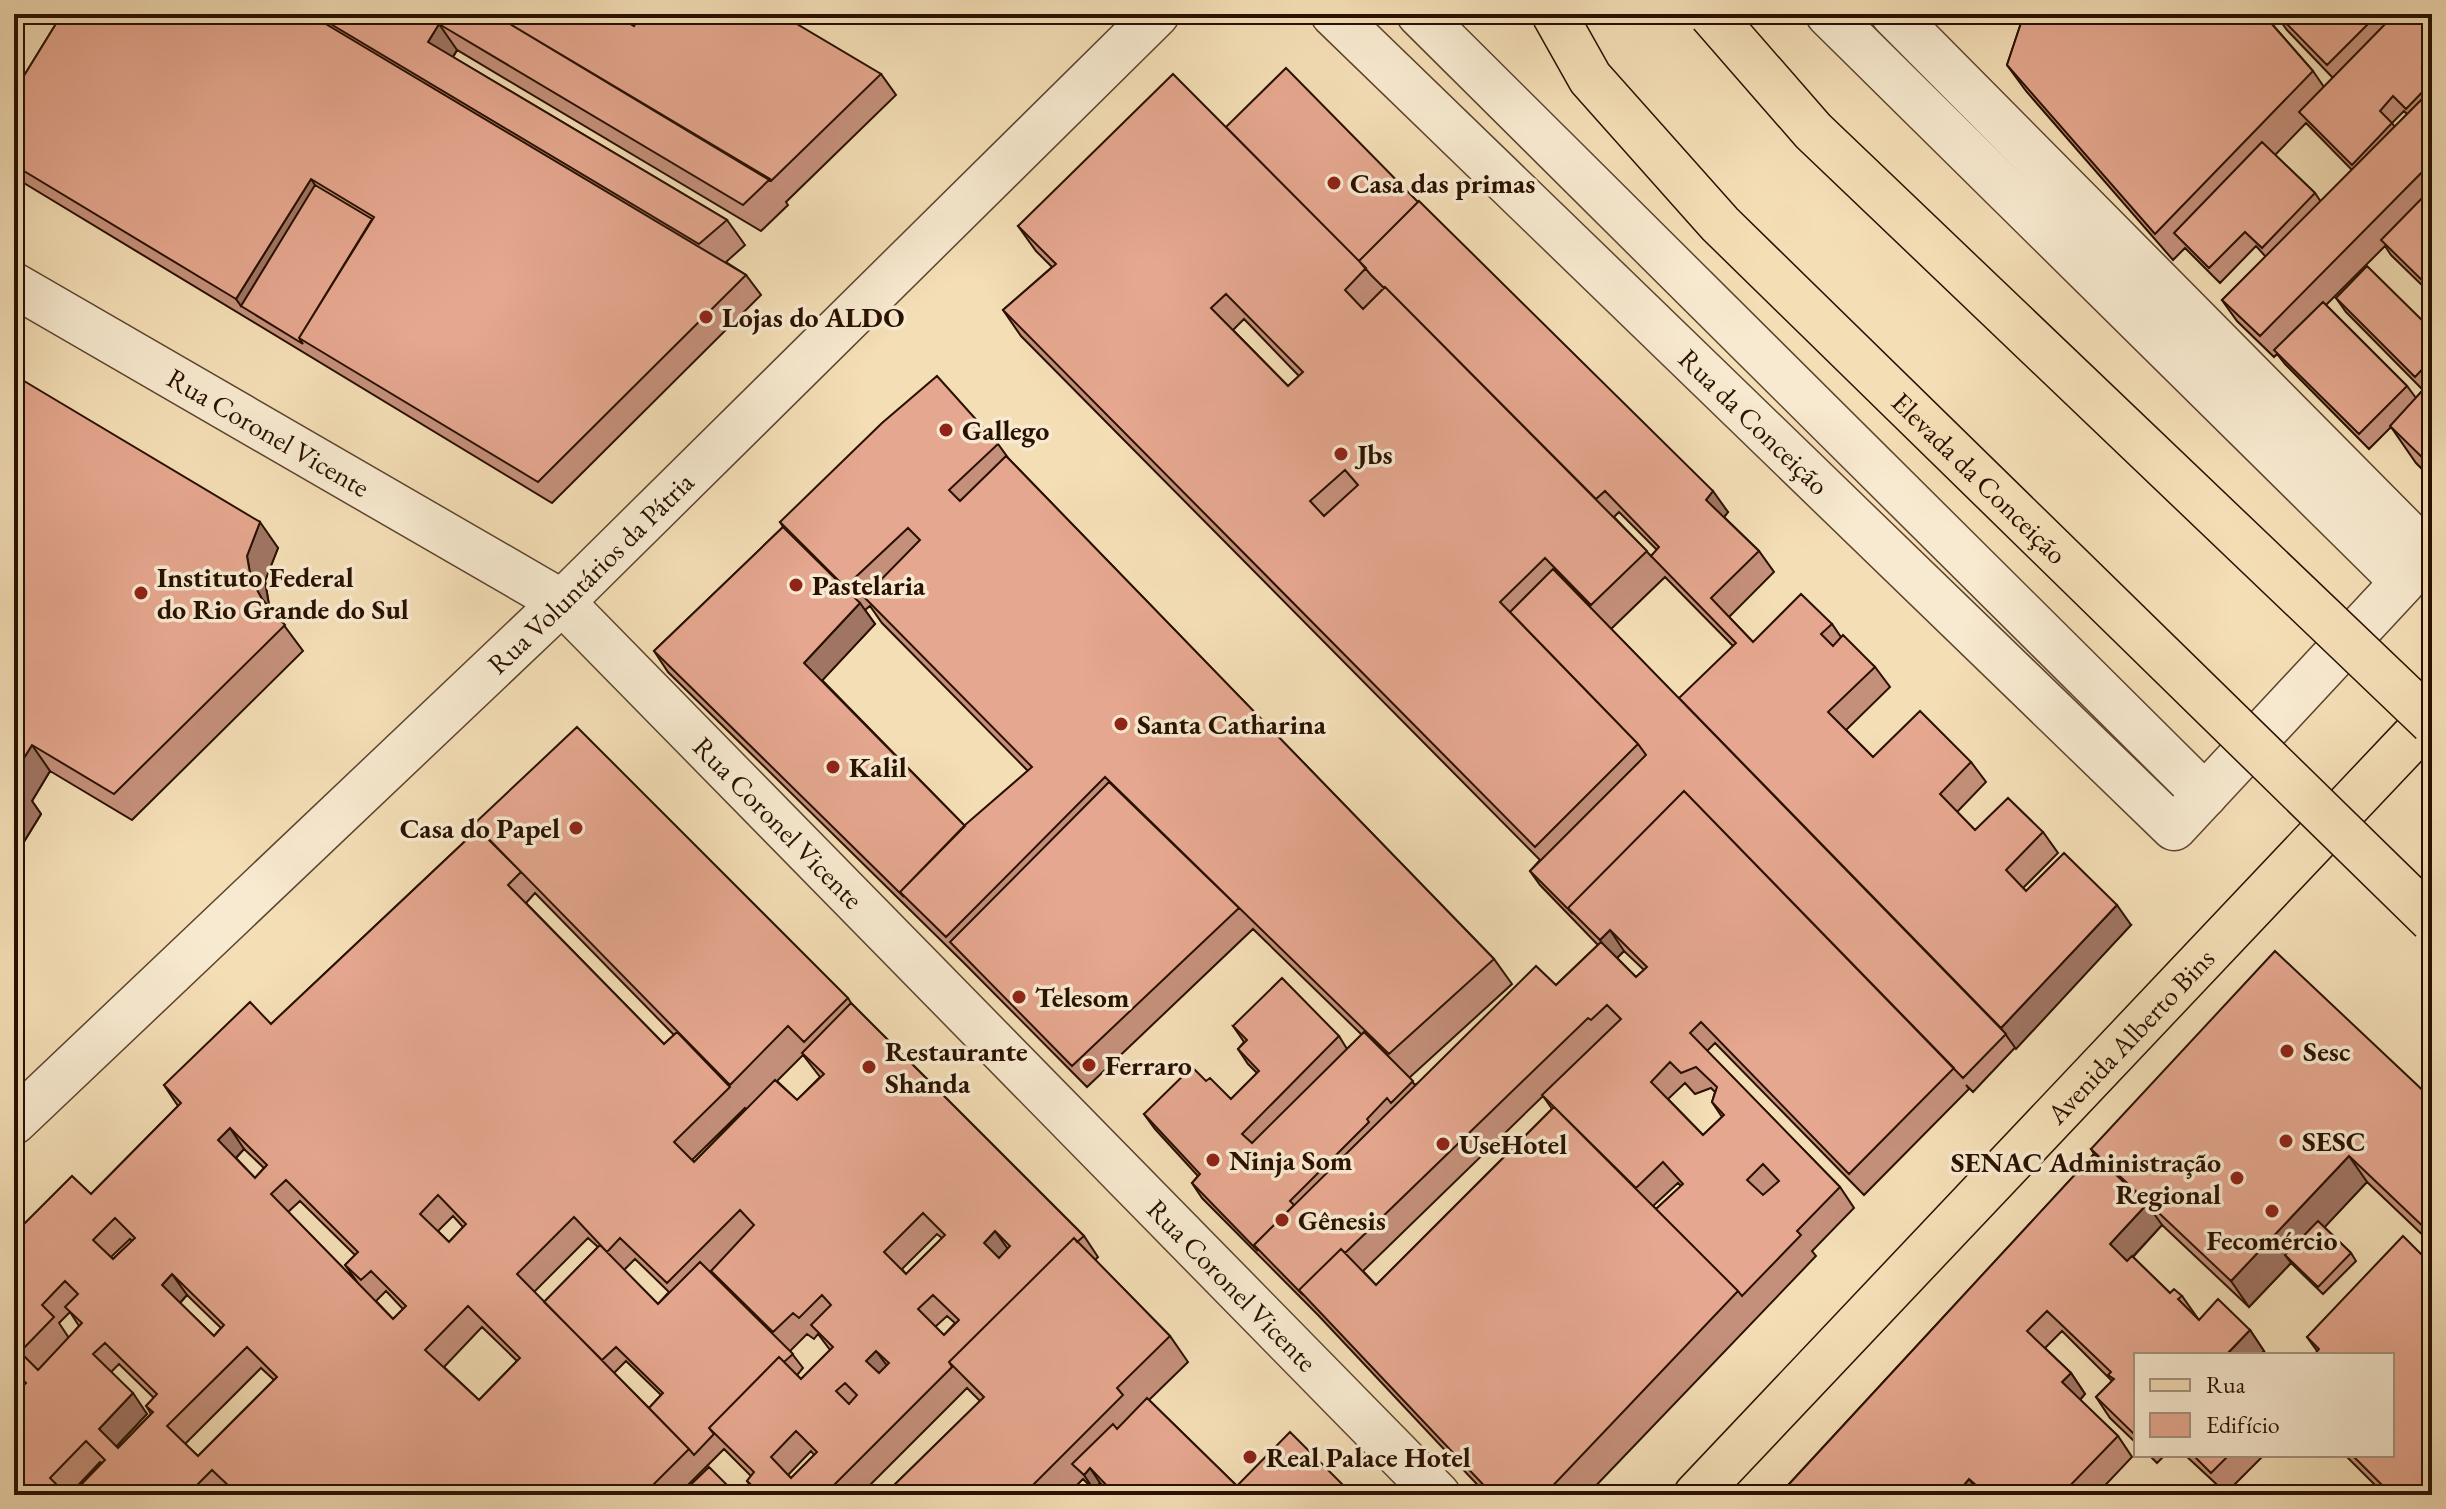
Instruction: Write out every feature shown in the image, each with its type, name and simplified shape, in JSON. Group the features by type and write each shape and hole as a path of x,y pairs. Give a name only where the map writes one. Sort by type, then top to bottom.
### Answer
{"main road":[{"name":"Elevada da Conceição","path":"1554,14 1590,78 1720,224 2432,920"},
{"path":"1711,14 1813,131 2432,720"},
{"name":"Avenida Alberto Bins","path":"1696,1495 2432,720"}],"street":[{"name":"Rua Voluntários da Pátria","path":"14,1122 562,602 1157,14"},
{"name":"Rua da Conceição","path":"1333,14 2174,828 2205,795"},
{"path":"1419,14 2205,795 2403,582 1828,14"},
{"path":"1893,14 2432,558"},
{"name":"Rua Coronel Vicente","path":"14,285 562,602 1438,1495"}],"building":[{"path":"62,14 309,14 746,275 538,482 299,338 374,217 311,179 236,299 14,165 14,92"},
{"path":"314,14 493,14 770,179 743,205 439,24 428,42 727,220 699,244"},
{"path":"503,14 614,14 634,26 641,14 780,14 881,74 771,181 500,18"},
{"path":"614,14 641,14 634,26"},
{"path":"2024,14 2263,14 2313,71 2155,234 2007,65"},
{"path":"2277,14 2378,14 2327,65"},
{"path":"2395,14 2416,14 2432,30 2432,50 2428,54 2432,58 2422,68 2432,82 2406,109 2393,96 2380,111 2392,123 2352,165 2299,112"},
{"name":"Casa das primas","path":"1286,68 1418,202 1359,261 1226,127"},
{"name":"Jbs","path":"1173,74 1366,268 1345,290 1363,309 1385,287 1647,551 1591,605 1545,558 1500,602 1638,744 1535,847 1003,310 1056,264 1018,226","holes":["1226,294 1303,372 1288,386 1211,308","1345,470 1358,485 1324,516 1310,501"]},
{"path":"2432,89 2432,162 2260,336 2222,300"},
{"path":"2262,142 2315,193 2262,248 2245,232 2209,268 2174,233"},
{"path":"315,185 372,219 299,338 303,344 241,306"},
{"path":"2432,188 2432,290 2381,240"},
{"path":"1419,201 1713,491 1706,500 1759,551 1711,598 1753,642 1801,594 1832,624 1821,634 1833,646 1843,635 1875,667 1828,712 1873,757 1920,711 1971,762 1940,794 1975,830 2008,798 2043,832 2006,870 2026,891 2064,853 2117,905 2001,1028 1679,698 1736,643 1651,556 1659,547 1605,491 1596,499 1359,261"},
{"path":"2367,266 2432,330 2432,359 2415,377 2336,298"},
{"path":"2323,302 2407,386 2359,434 2274,350"},
{"name":"Instituto Federal do Rio Grande do Sul","path":"14,375 260,522 247,556 251,579 262,599 285,625 114,794 32,745 14,774"},
{"name":"Santa Catharina","path":"937,376 998,444 949,490 960,501 1006,456 1494,959 1389,1054 1105,777 946,937 900,892 965,825 1032,767 864,597 920,540 908,528 845,587 780,522 882,423"},
{"path":"2432,380 2432,467 2390,426"},
{"name":"Kalil","path":"783,527 860,603 804,663 965,826 900,892 904,897 654,651"},
{"path":"1553,569 2006,1034 1963,1078 1684,791 1568,908 1573,914 1530,871 1646,755 1510,612"},
{"path":"577,727 848,998 804,1042 788,1026 730,1085 474,824"},
{"path":"1109,782 1239,908 1072,1066 950,942"},
{"path":"14,783 23,788 14,803"},
{"path":"1684,791 1954,1068 1849,1174 1701,1022 1690,1033 1840,1187 1797,1231 1801,1235 1742,1296 1656,1209 1683,1184 1663,1162 1636,1188 1542,1095 1621,1019 1607,1005 1591,1020 1588,1018 1345,1253 1341,1249 1299,1290 1303,1295 1254,1245 1536,966 1556,985 1601,942 1636,977 1647,967 1610,930 1600,940 1568,908","holes":["1670,1062 1681,1073 1696,1067 1717,1087 1712,1102 1724,1115 1703,1135 1651,1082","1763,1164 1779,1181 1763,1195 1747,1180"]},
{"path":"478,829 521,872 508,885 664,1044 677,1032 730,1087 674,1142 694,1162 775,1080 797,1100 824,1074 802,1053 851,1003 1084,1236 1077,1242 1074,1238 949,1362 952,1367 824,1495 759,1495 747,1481 754,1472 709,1428 779,1357 801,1379 833,1347 811,1325 831,1305 822,1295 799,1318 793,1313 773,1332 711,1271 754,1225 740,1210 667,1283 620,1238 607,1252 574,1217 517,1274 689,1449 643,1495 226,1495 232,1489 212,1470 187,1495 71,1495 105,1460 86,1441 50,1478 67,1495 14,1495 14,1395 26,1383 14,1371 14,1234 72,1176 91,1194 181,1103 164,1085 250,1002 271,1024","holes":["230,1128 267,1165 255,1178 218,1140","286,1180 358,1252 345,1265 361,1280 371,1271 406,1306 393,1319 271,1194","438,1195 466,1224 449,1242 420,1214","923,1213 945,1235 906,1274 884,1252","115,1218 135,1238 113,1259 93,1240","995,1231 1010,1246 999,1258 984,1243","172,1274 224,1325 214,1336 162,1285","65,1281 78,1294 65,1307 82,1323 38,1370 20,1352 54,1317 42,1305","933,1295 959,1320 944,1335 918,1309","468,1306 520,1358 479,1400 425,1350","105,1343 157,1394 146,1406 153,1412 118,1448 99,1429 133,1393 93,1354","247,1347 277,1377 198,1456 167,1426","876,1351 889,1363 879,1373 866,1361","845,1383 857,1395 849,1404 836,1391","796,1431 817,1452 791,1478 771,1457"]},
{"name":"SESC","path":"2275,951 2432,1099 2432,1235 2349,1156 2231,1281 2091,1149"},
{"path":"1282,978 1339,1036 1242,1134 1252,1143 1364,1032 1413,1081 1391,1103 1387,1098 1367,1119 1369,1122 1290,1201 1294,1205 1254,1245 1258,1251 1192,1183 1200,1174 1144,1114 1192,1067 1206,1081 1210,1078 1231,1099 1259,1071 1238,1049 1247,1040 1233,1026"},
{"path":"1554,1107 1738,1291 1544,1495 1493,1495 1299,1290 1341,1249 1376,1285"},
{"path":"2094,1154 2147,1204 2110,1244 2127,1261 2132,1256 2170,1293 2174,1289 2182,1296 2178,1299 2199,1320 2218,1299 2250,1330 2228,1353 2134,1353 2134,1434 2096,1397 2114,1379 2108,1375 2111,1372 2047,1311 2027,1331 2071,1373 2062,1382 2118,1436 2061,1495 1987,1495 1969,1479 1964,1485 1974,1495 1779,1495"},
{"path":"2318,1221 2351,1253 2318,1287 2285,1255"},
{"path":"2403,1236 2432,1265 2432,1478 2416,1495 2392,1495 2354,1457 2394,1457 2394,1353 2316,1353 2319,1349 2307,1337"},
{"path":"1074,1238 1170,1336 1117,1388 1123,1395 1023,1495 884,1495 984,1397 949,1362"},
{"path":"600,1245 658,1304 700,1262 793,1354 784,1362 779,1357 709,1428 714,1434 694,1455 649,1408 663,1393 616,1347 602,1360 544,1302"},
{"path":"1147,1398 1237,1486 1228,1495 1111,1495 1111,1490 1090,1468 1084,1475 1072,1464 1113,1424 1117,1429"},
{"path":"1290,1432 1353,1495 1228,1495"},
{"path":"2195,1457 2227,1457 2211,1473"},
{"path":"709,1467 737,1495 680,1495"}],"place":[{"name":"Casa das primas","path":"1334,183"},
{"name":"Lojas do ALDO","path":"706,317"},
{"name":"Gallego","path":"946,430"},
{"name":"Jbs","path":"1341,454"},
{"name":"Pastelaria","path":"796,585"},
{"name":"Instituto Federal do Rio Grande do Sul","path":"141,593"},
{"name":"Santa Catharina","path":"1121,724"},
{"name":"Kalil","path":"833,767"},
{"name":"Casa do Papel","path":"576,828"},
{"name":"Telesom","path":"1019,997"},
{"name":"Sesc","path":"2287,1051"},
{"name":"Ferraro","path":"1089,1065"},
{"name":"Restaurante Shanda","path":"869,1067"},
{"name":"SESC","path":"2286,1141"},
{"name":"UseHotel","path":"1443,1144"},
{"name":"Ninja Som","path":"1213,1160"},
{"name":"SENAC Administração Regional","path":"2237,1178"},
{"name":"Fecomércio","path":"2272,1211"},
{"name":"Gênesis","path":"1282,1220"},
{"name":"Real Palace Hotel","path":"1250,1457"}]}
